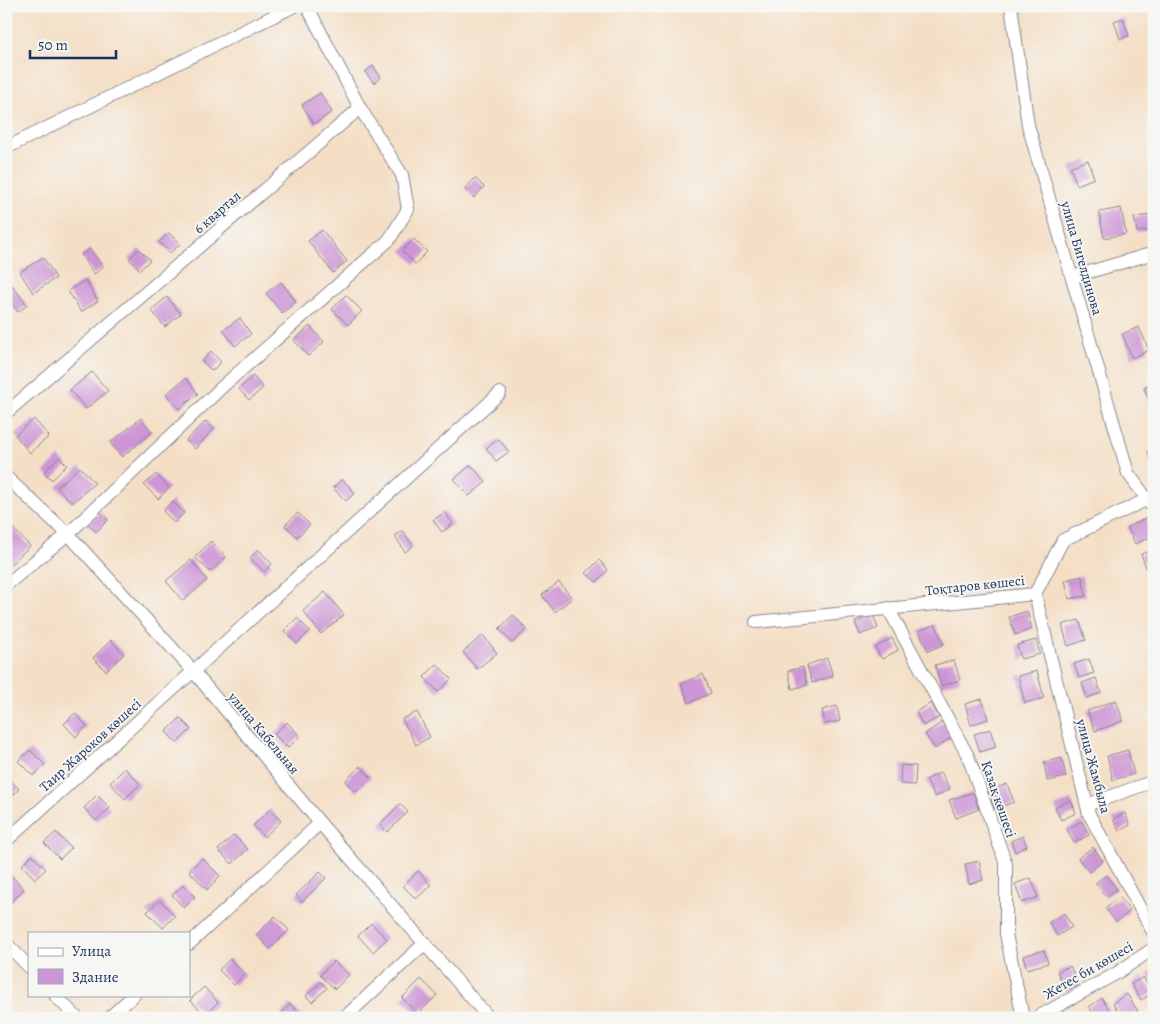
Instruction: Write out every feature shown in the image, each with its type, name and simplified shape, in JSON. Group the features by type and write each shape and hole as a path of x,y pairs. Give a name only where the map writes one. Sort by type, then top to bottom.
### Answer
{"street":[{"path":"6,148 294,6"},
{"path":"6,585 68,534 222,388 389,240 408,209 402,175 360,108 307,6"},
{"name":"улица Бигелдинова","path":"1011,6 1028,125 1128,473 1151,501"},
{"name":"6 квартал","path":"6,413 360,108"},
{"path":"1072,277 1154,253"},
{"name":"Таир Жароков көшесі","path":"6,841 500,393"},
{"name":"улица Кабельная","path":"6,477 68,534 194,672 320,823 425,942 488,1018"},
{"name":"Тоқтаров көшесі","path":"756,622 1036,594 1063,540 1151,501"},
{"name":"улица Жамбыла","path":"1036,594 1089,814 1154,934"},
{"name":"Қазақ көшесі","path":"888,608 968,756 1006,864 1006,934 1023,1018"},
{"path":"1087,805 1154,781"},
{"path":"190,943 320,823"},
{"path":"344,1018 425,942"},
{"path":"6,943 28,966"},
{"name":"Жетес би көшесі","path":"1036,1018 1117,973 1154,948"},
{"path":"56,996 76,1018"},
{"path":"109,1018 133,996"}],"building":[{"path":"1123,18 1129,36 1120,39 1114,21"},
{"path":"373,66 381,77 374,83 365,72"},
{"path":"320,93 332,112 314,124 302,105"},
{"path":"1088,160 1094,178 1077,185 1070,167"},
{"path":"475,178 484,187 474,198 465,189"},
{"path":"1121,208 1126,234 1104,238 1099,212"},
{"path":"1151,215 1153,230 1137,232 1134,217"},
{"path":"322,230 347,261 333,273 308,241"},
{"path":"169,233 180,244 170,253 159,242"},
{"path":"414,239 427,252 415,264 402,251"},
{"path":"90,249 103,267 94,274 81,255"},
{"path":"139,249 150,260 140,270 129,259"},
{"path":"43,257 56,278 33,293 20,272"},
{"path":"85,280 98,301 81,312 68,291"},
{"path":"281,282 296,302 282,313 266,293"},
{"path":"12,285 27,305 18,312 6,297 6,289"},
{"path":"346,295 362,311 348,325 332,309"},
{"path":"167,297 181,314 165,327 151,310"},
{"path":"240,318 251,334 235,346 223,330"},
{"path":"310,326 324,342 308,356 294,340"},
{"path":"1139,327 1149,350 1132,358 1122,334"},
{"path":"211,351 221,362 212,371 202,361"},
{"path":"92,372 108,391 86,409 70,390"},
{"path":"253,376 263,388 249,400 239,389"},
{"path":"186,378 198,394 179,409 166,394"},
{"path":"1154,383 1154,404 1151,405 1144,388"},
{"path":"141,418 152,432 122,457 110,443"},
{"path":"34,419 49,436 30,453 15,435"},
{"path":"206,421 214,429 195,449 186,440"},
{"path":"499,439 509,452 496,461 486,448"},
{"path":"1154,450 1154,470 1153,470 1148,451"},
{"path":"59,457 67,465 52,480 44,472"},
{"path":"471,465 486,482 469,496 454,479"},
{"path":"80,467 95,483 72,503 57,487"},
{"path":"156,474 169,488 158,499 144,485"},
{"path":"342,479 355,493 346,501 333,488"},
{"path":"172,501 184,513 174,523 163,511"},
{"path":"100,512 108,520 96,532 88,524"},
{"path":"445,512 453,524 442,532 433,520"},
{"path":"298,513 310,525 297,537 285,525"},
{"path":"1147,518 1154,536 1135,544 1127,527"},
{"path":"6,521 30,546 11,564 6,559"},
{"path":"403,531 413,546 405,552 395,536"},
{"path":"211,541 226,557 210,572 195,557"},
{"path":"258,549 272,564 264,572 250,558"},
{"path":"1154,550 1154,567 1147,570 1141,554"},
{"path":"191,560 207,580 183,601 166,581"},
{"path":"599,560 608,570 596,582 586,573"},
{"path":"1082,576 1086,596 1069,599 1065,580"},
{"path":"559,582 572,598 555,612 542,595"},
{"path":"325,592 344,615 321,634 303,611"},
{"path":"1027,611 1032,629 1015,635 1009,617"},
{"path":"513,615 527,629 512,643 499,629"},
{"path":"873,615 878,628 860,635 855,622"},
{"path":"297,618 310,631 297,644 284,631"},
{"path":"1079,620 1086,640 1068,646 1062,625"},
{"path":"935,624 944,644 928,651 919,631"},
{"path":"483,635 497,653 477,669 463,652"},
{"path":"892,638 898,650 882,659 875,648"},
{"path":"111,640 124,654 106,671 93,658"},
{"path":"1036,640 1040,654 1021,659 1017,645"},
{"path":"827,658 833,676 812,683 807,665"},
{"path":"1089,659 1094,673 1079,678 1074,664"},
{"path":"954,660 960,680 941,686 935,665"},
{"path":"437,664 451,679 438,692 424,677"},
{"path":"803,667 807,685 792,689 788,671"},
{"path":"1037,671 1044,698 1025,703 1018,676"},
{"path":"703,674 711,693 689,703 681,684"},
{"path":"1096,678 1101,693 1087,698 1082,683"},
{"path":"982,699 988,719 971,725 965,704"},
{"path":"1116,700 1123,721 1095,731 1087,711"},
{"path":"931,703 939,717 923,726 916,712"},
{"path":"837,706 840,721 825,724 822,710"},
{"path":"417,712 430,737 416,745 402,719"},
{"path":"75,713 87,726 76,737 64,724"},
{"path":"180,718 191,729 177,743 166,732"},
{"path":"287,722 300,736 288,748 274,734"},
{"path":"942,722 952,737 935,749 925,734"},
{"path":"990,729 996,747 980,752 974,734"},
{"path":"30,750 45,765 33,776 18,761"},
{"path":"1128,750 1134,774 1113,780 1107,756"},
{"path":"1062,758 1066,777 1047,781 1044,762"},
{"path":"901,765 916,766 915,785 900,784"},
{"path":"360,766 371,777 356,792 345,781"},
{"path":"125,768 140,784 125,799 110,783"},
{"path":"941,772 950,789 935,797 926,780"},
{"path":"6,776 19,789 8,800 6,798"},
{"path":"1007,784 1014,802 995,809 988,791"},
{"path":"973,792 979,809 956,818 949,800"},
{"path":"97,795 110,808 96,821 84,808"},
{"path":"1071,800 1076,813 1061,820 1055,807"},
{"path":"400,804 408,812 387,832 380,824"},
{"path":"270,809 281,821 264,837 253,826"},
{"path":"1125,813 1130,825 1119,831 1113,819"},
{"path":"1082,821 1089,835 1074,843 1067,829"},
{"path":"56,832 71,848 60,859 44,843"},
{"path":"234,835 248,849 232,864 218,850"},
{"path":"1023,836 1027,846 1015,852 1011,841"},
{"path":"1093,847 1103,861 1089,872 1078,858"},
{"path":"32,855 46,869 35,879 22,865"},
{"path":"202,858 220,876 207,890 189,871"},
{"path":"979,861 983,880 969,884 965,864"},
{"path":"418,871 431,885 416,899 403,886"},
{"path":"320,872 326,878 302,902 296,895"},
{"path":"9,873 24,889 10,903 6,899 6,876"},
{"path":"1106,875 1117,889 1106,897 1095,883"},
{"path":"1031,878 1038,897 1022,903 1015,884"},
{"path":"183,885 195,897 184,908 172,895"},
{"path":"1119,897 1130,911 1116,922 1105,908"},
{"path":"160,900 175,916 163,928 147,912"},
{"path":"1064,913 1072,927 1057,936 1049,922"},
{"path":"275,916 289,930 270,949 256,935"},
{"path":"371,923 387,939 373,952 358,936"},
{"path":"1044,950 1048,963 1027,969 1023,956"},
{"path":"230,959 245,974 234,985 219,970"},
{"path":"334,961 349,975 335,989 320,975"},
{"path":"1070,966 1079,985 1066,991 1057,972"},
{"path":"1154,970 1154,985 1147,974"},
{"path":"1143,977 1153,993 1141,1000 1131,984"},
{"path":"421,979 437,995 418,1014 402,998"},
{"path":"321,982 327,988 312,1002 306,996"},
{"path":"204,987 218,1002 205,1015 190,1000"},
{"path":"1127,994 1138,1011 1127,1018 1121,1018 1113,1003"},
{"path":"1102,998 1112,1015 1106,1018 1096,1018 1089,1007"},
{"path":"290,1004 304,1018 285,1018 281,1014"}]}
